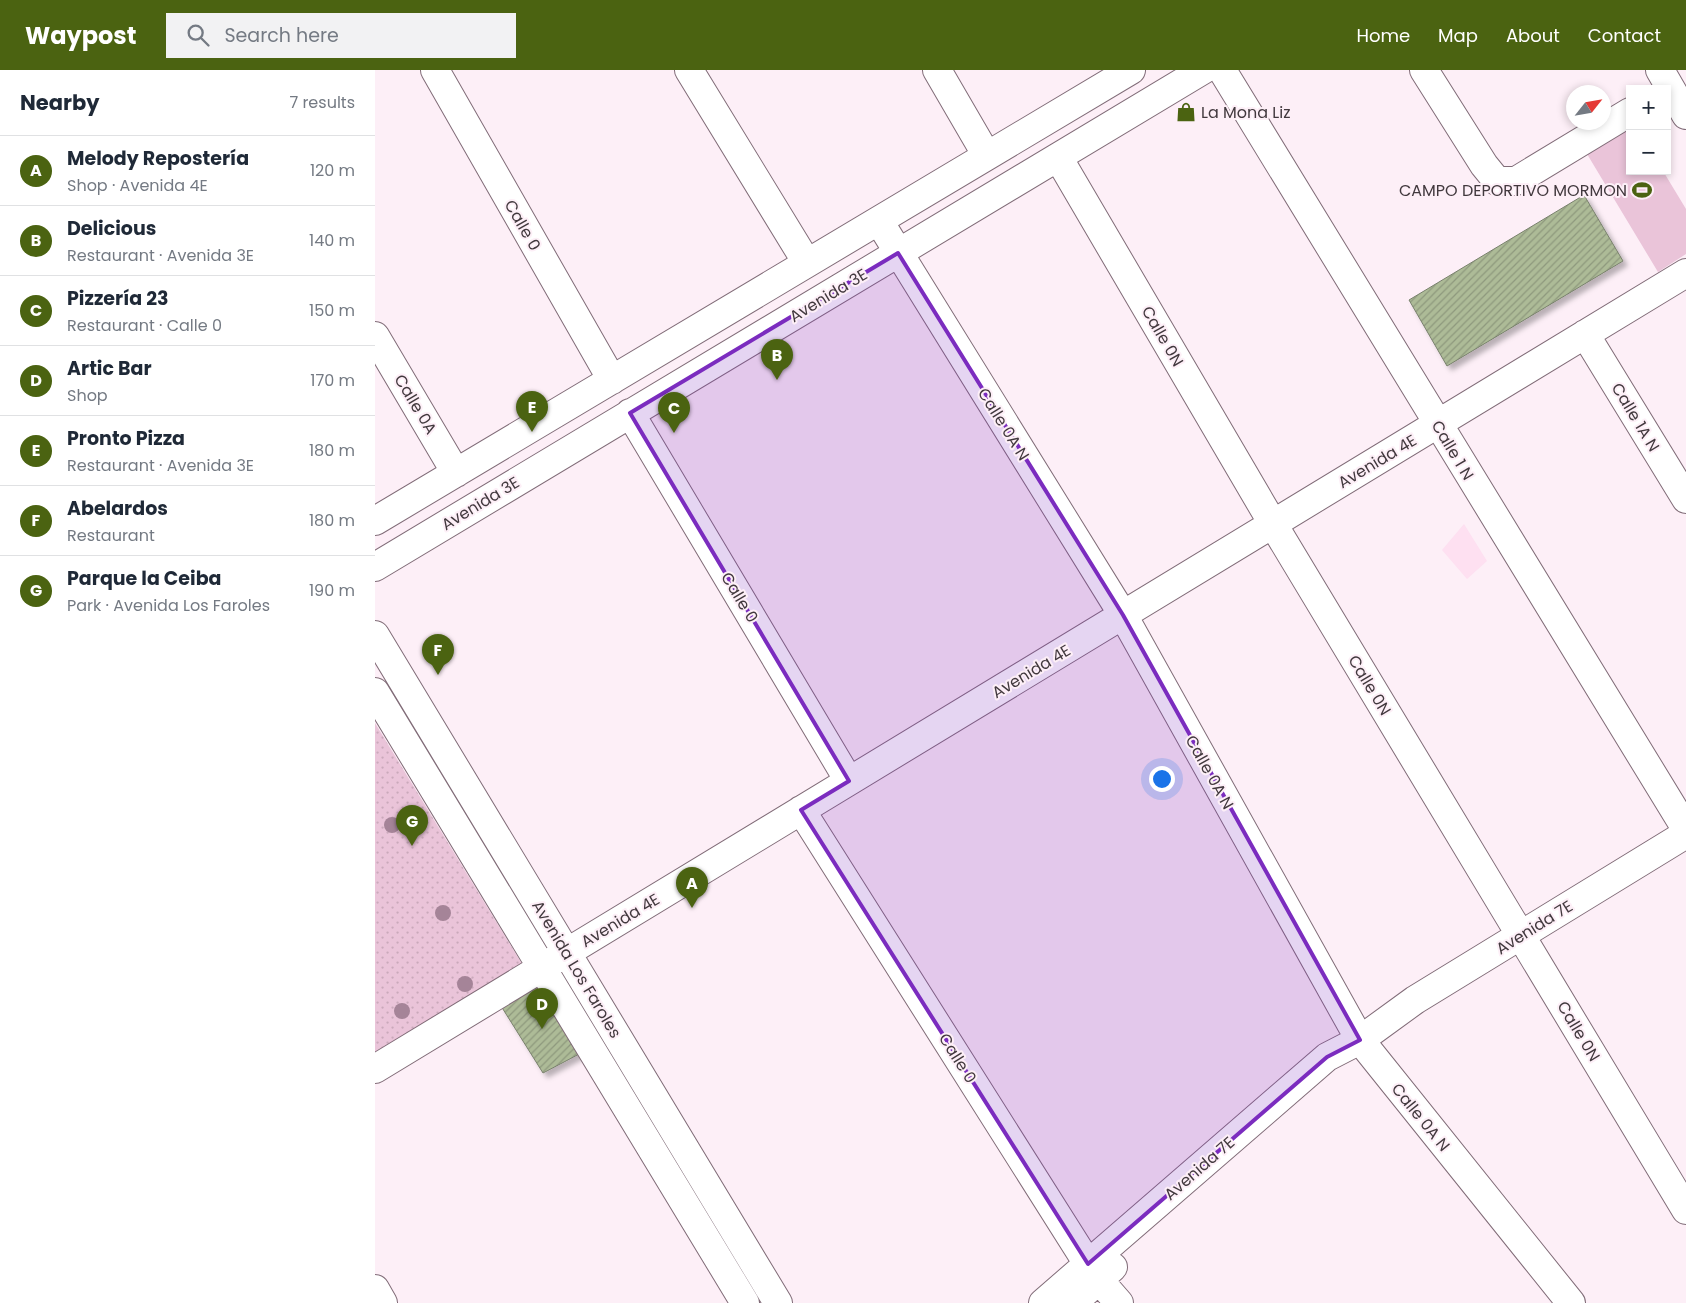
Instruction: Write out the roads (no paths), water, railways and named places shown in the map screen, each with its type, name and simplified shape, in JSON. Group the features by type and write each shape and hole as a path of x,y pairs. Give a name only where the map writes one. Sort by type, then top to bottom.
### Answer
{"street":[{"name":"Calle 0","path":"435,70 612,380"},
{"path":"689,70 807,263"},
{"path":"937,70 987,156"},
{"path":"375,521 1131,70"},
{"name":"Avenida 3E","path":"375,567 1203,70"},
{"name":"Calle 1 N","path":"1222,70 1686,829"},
{"path":"1425,70 1483,164 1497,181 1516,181 1626,114"},
{"path":"1666,83 1686,115"},
{"name":"Calle 0N","path":"1058,157 1273,524 1686,1210"},
{"name":"Calle 0A N","path":"879,221 1123,615 1360,1040 1571,1303"},
{"name":"Avenida 4E","path":"375,1069 1686,273"},
{"name":"Calle 1A N","path":"1585,334 1686,499"},
{"name":"Calle 0A","path":"375,336 456,473"},
{"name":"Calle 0","path":"630,413 849,781"},
{"name":"Avenida Los Faroles","path":"375,635 778,1303"},
{"name":"Avenida Los Faroles","path":"375,692 745,1303"},
{"name":"Calle 0","path":"801,810 1093,1272 1119,1303"},
{"name":"Avenida 7E","path":"1043,1303 1093,1272 1336,1069 1360,1040 1415,1000 1686,834"},
{"name":"Avenida 7E","path":"1073,1303 1093,1272"},
{"path":"375,1289 383,1303"}],"place":[{"name":"La Mona Liz","path":"1186,112"},
{"name":"CAMPO DEPORTIVO MORMON","path":"1642,190"},
{"name":"Delicious","path":"777,380"},
{"name":"Pronto Pizza","path":"532,432"},
{"name":"Pizzería 23","path":"674,433"},
{"name":"Abelardos","path":"438,675"},
{"name":"Parque la Ceiba","path":"412,846"},
{"name":"Melody Repostería","path":"692,908"},
{"name":"Artic Bar","path":"542,1029"}]}
